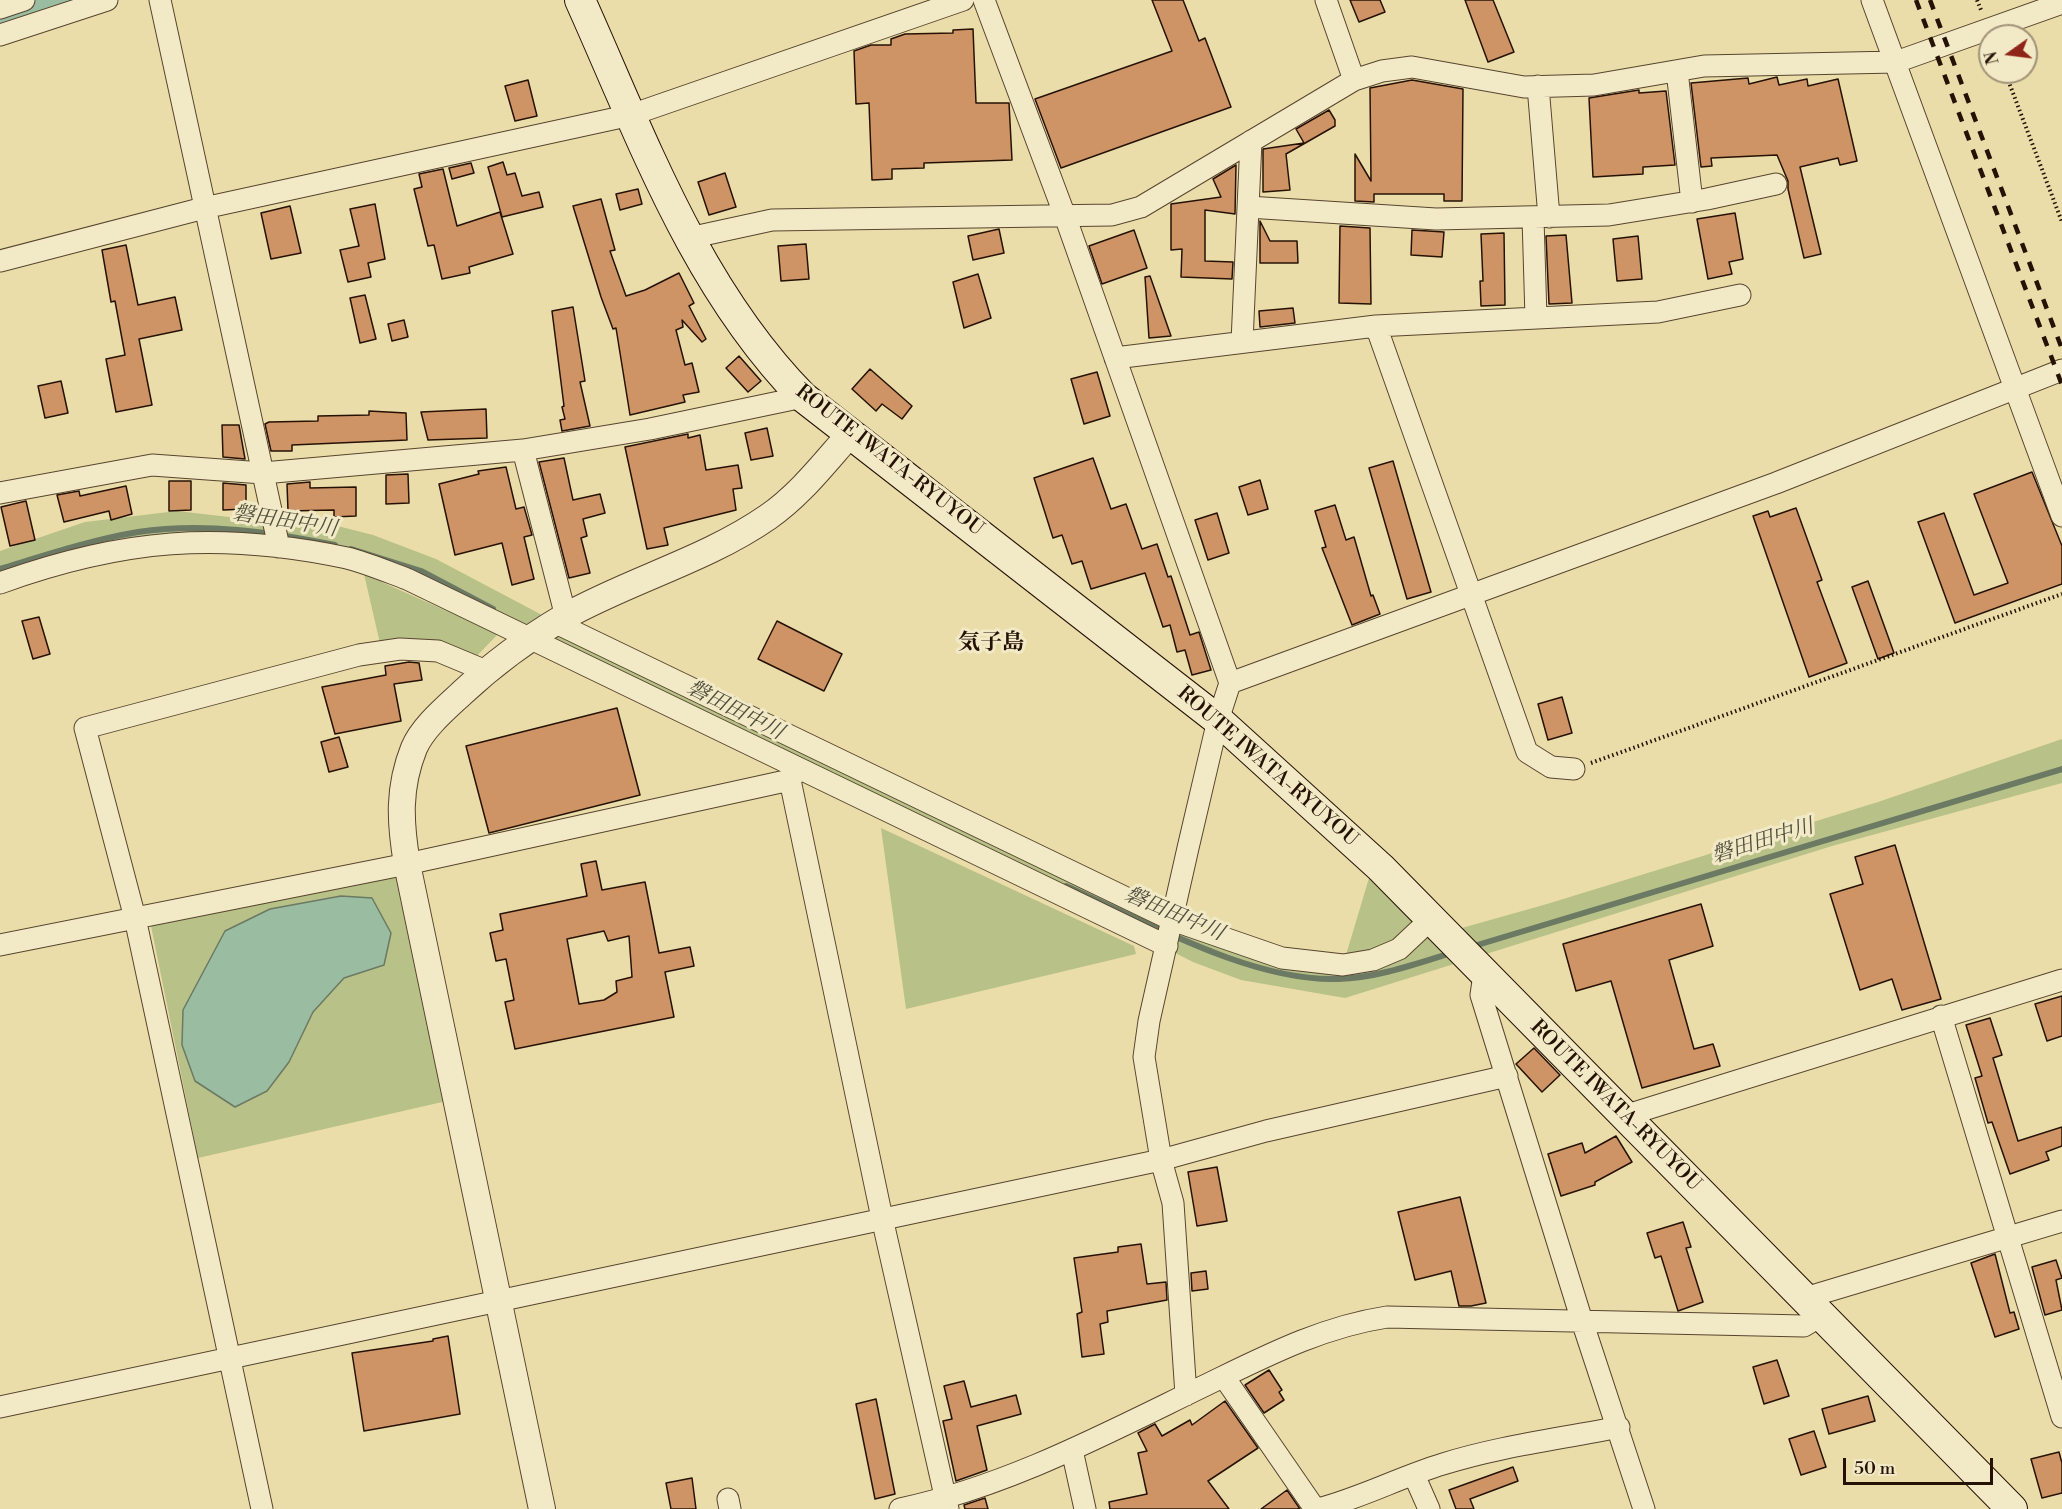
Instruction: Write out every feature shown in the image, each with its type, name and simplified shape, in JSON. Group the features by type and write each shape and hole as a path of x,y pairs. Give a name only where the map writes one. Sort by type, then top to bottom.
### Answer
{"main road":[{"name":"ROUTE IWATA-RYUYOU","path":"580,0 689,238 713,283 748,334 776,369 803,397 1218,720 1381,868 2012,1509"}],"street":[{"path":"0,9 24,0"},
{"path":"0,35 107,0"},
{"path":"159,0 279,547"},
{"path":"0,261 204,208 631,115 963,0"},
{"path":"984,0 1065,216 1230,683 1218,720 1172,920 1149,1021 1144,1057 1161,1160 1173,1203 1186,1395"},
{"path":"1326,0 1354,80"},
{"path":"1872,0 2062,516"},
{"path":"689,238 772,220 1112,215 1141,207 1354,80 1382,71 1412,67 1524,87 1594,85 1704,66 1896,62 2062,3"},
{"path":"1677,71 1692,202"},
{"path":"1536,318 1541,217 1538,86"},
{"path":"1242,342 1251,141"},
{"path":"1248,207 1436,219 1609,215 1692,202 1776,184"},
{"path":"1115,358 1376,326 1658,312 1740,295"},
{"path":"1376,326 1527,752 1551,766 1574,769"},
{"path":"1230,683 1776,483 2062,370"},
{"path":"0,493 152,465 263,473 524,450 650,429 803,397"},
{"path":"542,1509 407,864 400,820 404,782 415,746 442,712 486,671 547,628 768,518 794,497 851,433"},
{"path":"524,450 547,628"},
{"path":"0,583 30,572 102,553 159,543 214,541 279,547 348,558 547,628 1172,920 1290,960 1343,965 1373,960 1399,949 1431,919"},
{"path":"547,628 794,774 1167,946"},
{"path":"262,1509 135,918 85,728 286,673 372,653 400,650 438,651 486,671"},
{"path":"0,945 407,864 794,774"},
{"path":"794,774 882,1218 947,1504"},
{"path":"1484,974 1481,995 1582,1321 1619,1427 1644,1509"},
{"path":"1624,1116 2062,980"},
{"path":"1941,1017 2062,1418"},
{"path":"0,1407 1161,1160 1266,1131 1506,1076"},
{"path":"900,1509 947,1504 1035,1468 1313,1335 1372,1319 1387,1317 1804,1326 1814,1307 2008,1237 2062,1221"},
{"path":"1224,1377 1316,1509 1348,1502 1414,1475 1473,1455 1619,1427"},
{"path":"1072,1449 1085,1509"},
{"path":"1414,1475 1429,1509"}],"path":[{"path":"2010,84 2062,222"},
{"path":"1574,769 2062,594"}],"shaded area":[{"path":"177,511 238,518 314,520 373,535 436,559 561,625 1139,912 1343,965 1369,878 1424,927 1444,933 1547,904 1878,802 2062,739 2062,783 1832,846 1345,998 1241,980 1193,962 1036,883 407,579 244,543 102,553 0,584 0,551 85,522"},
{"path":"364,574 498,634 469,664 382,652"},
{"path":"881,828 1134,946 1136,954 906,1009"},
{"path":"400,865 464,1097 198,1158 149,916"},
{"path":"341,896 372,898 391,933 384,965 344,978 313,1012 289,1062 267,1091 235,1107 195,1081 182,1045 183,1010 225,931 270,909"}],"building":[{"path":"1152,0 1183,0 1199,41 1205,38 1231,107 1061,168 1035,99 1172,51"},
{"path":"1350,0 1380,0 1385,12 1359,22"},
{"path":"1465,0 1493,0 1514,52 1488,62"},
{"path":"973,29 976,103 1009,103 1012,160 924,163 924,168 892,169 892,179 872,180 869,103 856,104 854,51 871,45 891,45 891,39 905,34 953,33 953,30"},
{"path":"1777,77 1779,85 1807,79 1808,86 1838,79 1857,161 1840,165 1838,158 1800,167 1821,254 1804,258 1788,181 1777,155 1711,158 1712,166 1701,167 1691,83 1748,78 1749,84"},
{"path":"528,80 537,116 515,121 505,86"},
{"path":"1412,80 1463,89 1462,201 1444,201 1444,194 1374,194 1374,202 1355,201 1355,154 1371,181 1370,88"},
{"path":"1639,90 1639,93 1666,91 1675,165 1643,167 1643,174 1593,177 1589,98"},
{"path":"1329,110 1335,120 1335,126 1286,154 1290,190 1263,192 1263,149 1304,143 1296,129"},
{"path":"503,162 507,175 515,173 522,196 539,192 543,207 502,217 488,167"},
{"path":"471,163 474,173 452,179 449,168"},
{"path":"1236,165 1235,214 1205,210 1205,261 1233,262 1232,279 1181,277 1182,249 1171,250 1171,204 1221,197 1213,179"},
{"path":"443,169 457,226 500,212 513,254 469,267 470,273 442,279 434,245 428,246 414,189 422,187 419,174"},
{"path":"725,173 736,207 709,215 698,182"},
{"path":"638,189 642,204 620,210 616,194"},
{"path":"601,199 615,250 610,251 626,296 645,290 679,273 694,303 689,306 706,339 702,342 682,320 683,327 676,330 685,365 692,363 699,392 683,395 685,402 630,415 616,328 613,329 601,297 573,206"},
{"path":"375,204 385,259 368,263 371,277 348,282 340,250 359,246 350,209"},
{"path":"290,206 301,253 271,259 261,213"},
{"path":"1735,213 1743,259 1729,262 1732,274 1708,279 1697,219"},
{"path":"1260,221 1270,241 1297,241 1298,263 1260,263"},
{"path":"1340,226 1370,228 1371,304 1339,303"},
{"path":"999,229 1004,253 973,260 968,236"},
{"path":"1134,230 1147,268 1102,284 1089,246"},
{"path":"1412,230 1444,232 1442,257 1411,255"},
{"path":"1504,233 1505,305 1481,306 1480,281 1483,281 1481,234"},
{"path":"1566,235 1572,303 1549,304 1546,236"},
{"path":"1638,236 1642,279 1617,281 1613,239"},
{"path":"806,244 809,279 781,281 778,246"},
{"path":"126,245 138,305 175,297 182,330 139,339 152,405 116,412 106,359 125,355 115,301 111,302 102,250"},
{"path":"978,274 991,318 964,328 953,282"},
{"path":"1150,276 1171,336 1149,338 1145,277"},
{"path":"365,295 376,339 360,343 350,298"},
{"path":"573,307 585,381 580,382 590,426 562,431 560,420 565,419 562,407 564,406 552,311"},
{"path":"1293,308 1295,323 1260,327 1259,311"},
{"path":"404,320 408,337 392,341 388,324"},
{"path":"739,356 761,381 748,392 726,368"},
{"path":"870,369 912,406 902,419 882,404 876,411 852,389"},
{"path":"1097,372 1110,416 1084,424 1071,379"},
{"path":"61,381 68,413 45,418 38,386"},
{"path":"486,409 487,438 428,440 421,412"},
{"path":"369,411 406,413 407,440 292,445 292,451 271,451 265,424 269,422 318,421 318,416 369,415"},
{"path":"222,425 239,425 245,459 223,457"},
{"path":"767,428 773,456 751,460 745,433"},
{"path":"688,434 688,438 700,435 706,470 738,465 742,488 733,489 736,510 664,528 668,545 647,549 625,447"},
{"path":"564,458 573,500 600,494 605,513 583,519 587,536 581,538 590,573 569,578 539,462"},
{"path":"1093,458 1111,509 1126,504 1142,549 1157,544 1168,577 1171,576 1190,635 1199,632 1211,670 1192,675 1185,650 1177,652 1170,625 1163,627 1145,573 1091,589 1082,561 1072,564 1062,535 1053,538 1034,478"},
{"path":"1393,461 1431,592 1407,599 1369,468"},
{"path":"506,467 516,509 524,507 532,535 524,537 534,579 512,585 502,543 455,555 439,484 479,474 478,471"},
{"path":"2032,472 2062,546 2062,584 1955,623 1918,522 1944,513 1974,595 2008,583 1974,494"},
{"path":"408,474 409,503 386,504 386,475"},
{"path":"1260,480 1268,509 1248,515 1239,487"},
{"path":"169,481 191,481 191,510 169,511"},
{"path":"310,482 310,488 356,487 356,516 334,517 334,510 288,511 287,484"},
{"path":"223,483 246,485 246,509 223,510"},
{"path":"126,486 132,514 111,520 109,511 64,522 57,495 79,491 80,496"},
{"path":"26,501 35,540 10,546 1,507"},
{"path":"1335,505 1346,540 1354,537 1371,596 1373,595 1380,614 1352,625 1322,548 1326,547 1315,511"},
{"path":"1796,508 1822,580 1817,582 1847,663 1809,677 1753,516 1768,511 1770,517"},
{"path":"1217,513 1229,553 1208,560 1195,520"},
{"path":"1868,581 1894,653 1878,659 1852,587"},
{"path":"39,617 50,654 33,659 22,621"},
{"path":"777,621 842,654 824,691 758,659"},
{"path":"409,662 419,663 422,680 394,684 401,721 335,734 322,687 386,675 385,666"},
{"path":"1562,697 1572,733 1548,740 1538,704"},
{"path":"617,708 640,795 489,833 466,746"},
{"path":"339,737 348,767 329,772 321,742"},
{"path":"1895,845 1941,999 1902,1010 1892,979 1860,990 1830,894 1863,884 1855,857"},
{"path":"596,861 602,890 645,882 659,953 690,947 694,966 665,972 674,1017 515,1049 505,1002 514,1000 506,959 496,961 490,933 503,930 500,914 587,896 581,864","holes":["604,931 608,941 629,936 632,977 616,981 617,992 604,1000 579,1004 567,939"]},
{"path":"1701,904 1713,946 1669,960 1694,1049 1713,1044 1720,1066 1642,1088 1611,981 1576,991 1563,944"},
{"path":"2062,996 2062,1036 2047,1041 2035,1004"},
{"path":"1990,1018 2002,1055 1993,1058 2018,1141 2062,1127 2062,1146 2046,1152 2049,1160 2010,1174 1992,1122 1988,1123 1975,1078 1982,1076 1966,1025"},
{"path":"1534,1048 1560,1075 1542,1092 1516,1064"},
{"path":"1616,1136 1632,1162 1595,1182 1595,1185 1561,1196 1548,1154 1582,1143 1585,1153"},
{"path":"1217,1167 1227,1221 1197,1226 1188,1172"},
{"path":"1460,1197 1486,1303 1471,1306 1459,1306 1451,1271 1415,1280 1398,1212"},
{"path":"1683,1222 1691,1247 1686,1248 1703,1302 1678,1311 1661,1256 1655,1258 1647,1233"},
{"path":"1141,1244 1147,1284 1166,1282 1167,1300 1107,1311 1108,1322 1100,1324 1104,1354 1082,1357 1077,1314 1082,1312 1074,1258 1118,1252 1118,1247"},
{"path":"1995,1254 2010,1313 2014,1312 2019,1329 1995,1337 1971,1263"},
{"path":"2056,1260 2062,1278 2056,1280 2062,1310 2045,1315 2032,1267"},
{"path":"1206,1271 1208,1289 1192,1291 1191,1273"},
{"path":"448,1336 460,1414 364,1431 352,1353 433,1341 433,1339"},
{"path":"1777,1360 1789,1396 1764,1404 1753,1367"},
{"path":"1269,1370 1282,1390 1279,1392 1284,1400 1264,1413 1245,1385"},
{"path":"964,1381 971,1407 1016,1395 1021,1414 977,1426 987,1470 956,1481 943,1421 952,1419 944,1386"},
{"path":"1868,1396 1875,1421 1829,1434 1822,1409"},
{"path":"876,1399 895,1494 875,1499 856,1404"},
{"path":"1225,1401 1258,1448 1208,1481 1229,1509 1110,1509 1109,1502 1147,1494 1138,1453 1147,1451 1138,1433 1155,1424 1162,1436 1190,1420 1192,1425"},
{"path":"1814,1431 1826,1467 1801,1475 1789,1439"},
{"path":"2059,1452 2062,1463 2062,1493 2042,1498 2031,1459"},
{"path":"1513,1467 1518,1481 1470,1499 1474,1509 1456,1509 1449,1490"},
{"path":"692,1478 696,1509 671,1509 666,1483"},
{"path":"1287,1490 1300,1509 1261,1509"},
{"path":"985,1498 988,1509 965,1509 964,1505"}],"waterway":[{"path":"0,24 70,0"},
{"name":"磐田田中川","path":"0,569 103,539 163,529 237,530 335,545"},
{"name":"磐田田中川","path":"351,549 421,571 493,609"},
{"name":"磐田田中川","path":"1474,946 2062,769"},
{"name":"磐田田中川","path":"1066,886 1199,947 1270,971 1305,977 1338,979 1392,971 1445,955"}],"railway":[{"path":"1916,0 2062,385"},
{"path":"1930,0 2062,349"}],"district":[{"name":"気子島","path":"991,644"}]}
